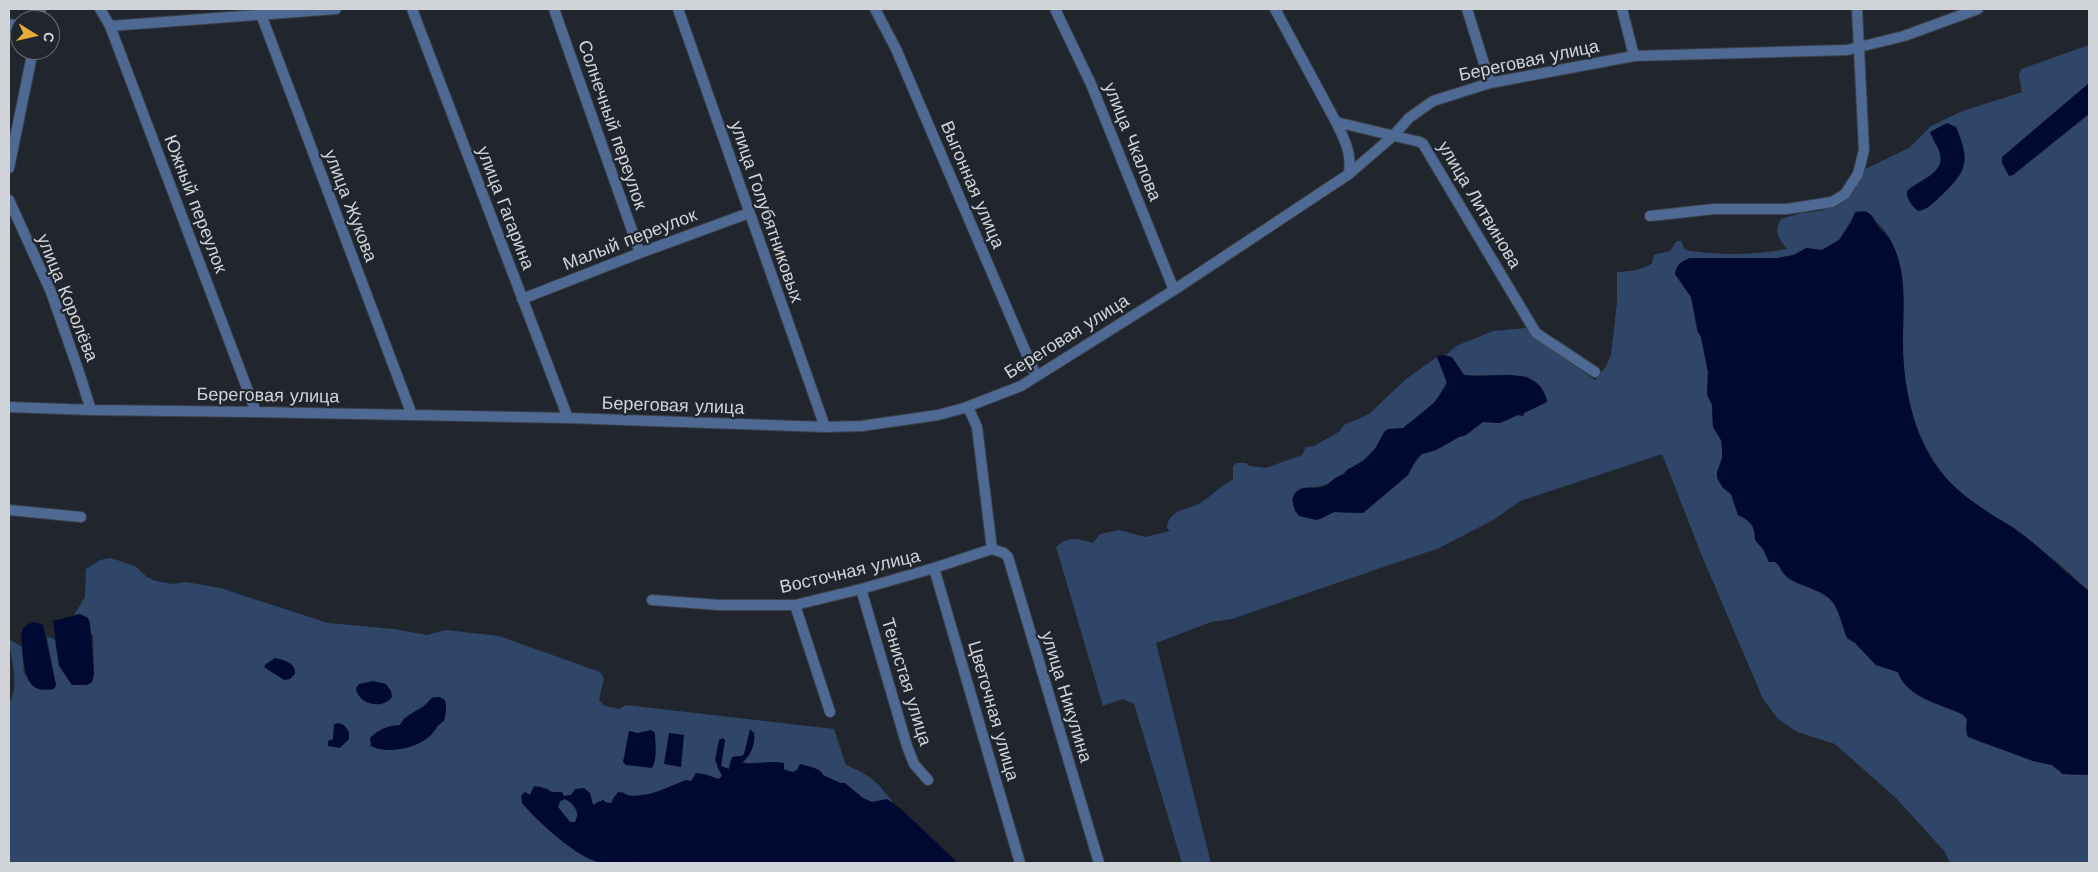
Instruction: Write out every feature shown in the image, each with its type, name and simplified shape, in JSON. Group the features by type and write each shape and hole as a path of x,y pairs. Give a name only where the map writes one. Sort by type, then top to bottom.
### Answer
{"street":[{"name":"Южный переулок","path":"100,9 110,26 256,412"},
{"path":"110,26 260,12 336,9"},
{"name":"улица Гагарина","path":"412,9 568,418"},
{"name":"Солнечный переулок","path":"554,9 640,253"},
{"name":"улица Голубятниковых","path":"678,9 825,427"},
{"name":"Выгонная улица","path":"875,9 900,58 1036,376"},
{"name":"улица Чкалова","path":"1055,9 1091,84 1174,290"},
{"path":"1275,9 1348,146 1351,164 1349,174"},
{"path":"1467,9 1490,83"},
{"path":"1622,9 1634,56"},
{"path":"1650,216 1714,209 1787,209 1840,199 1851,188 1858,174 1864,150 1857,9"},
{"name":"Береговая улица","path":"9,407 568,418 825,427 862,426 908,421 968,407 1014,390 1174,290 1349,174 1393,136 1409,118 1433,101 1490,83 1634,56 1827,51 1859,48 1904,36 1978,9"},
{"name":"улица Жукова","path":"260,12 412,415"},
{"path":"9,168 31,60"},
{"name":"улица Литвинова","path":"1336,122 1420,142 1426,148 1536,333 1595,372"},
{"name":"улица Королёва","path":"9,200 51,292 91,410"},
{"name":"Малый переулок","path":"522,299 749,213"},
{"path":"968,407 977,428 992,549"},
{"path":"9,510 81,517"},
{"name":"Восточная улица","path":"652,600 719,605 795,605 861,589 992,549"},
{"name":"улица Никулина","path":"992,549 1004,553 1008,558 1099,863"},
{"name":"Цветочная улица","path":"934,568 1020,863"},
{"name":"Тенистая улица","path":"861,589 907,746 914,764 928,780"},
{"path":"795,605 830,712"}],"shaded area":[{"path":"2089,45 2089,591 2057,562 1960,493 1934,461 1916,425 1906,385 1903,291 1897,257 1889,237 1872,215 1853,217 1839,240 1822,250 1806,248 1794,255 1777,258 1690,258 1675,274 1691,297 1697,331 1701,337 1708,372 1707,394 1712,405 1713,427 1721,440 1723,488 1731,494 1738,515 1751,524 1755,540 1763,549 1769,562 1775,562 1779,565 1782,572 1794,582 1817,591 1830,599 1838,612 1847,638 1855,643 1876,665 1898,672 1902,681 1916,694 1962,714 1967,719 1966,730 1980,742 2033,761 2052,765 2063,774 2089,775 2089,863 1950,863 1945,852 1897,799 1835,744 1797,732 1778,719 1763,699 1702,556 1662,454 1520,501 1495,519 1439,548 1232,619 1211,622 1156,643 1211,863 1182,863 1134,704 1123,699 1103,706 1056,547 1060,543 1073,539 1093,543 1100,534 1119,530 1145,537 1170,531 1167,528 1167,524 1174,514 1200,503 1233,480 1233,466 1236,463 1246,463 1249,466 1266,468 1302,455 1306,447 1314,446 1340,431 1344,425 1369,414 1406,379 1437,357 1447,379 1445,386 1436,400 1417,419 1402,429 1388,429 1376,447 1359,463 1327,484 1302,488 1292,499 1295,512 1324,517 1334,512 1363,513 1400,482 1422,454 1436,450 1465,435 1483,422 1500,423 1518,415 1523,416 1524,413 1547,401 1528,377 1463,375 1452,358 1446,355 1456,346 1493,331 1526,328 1534,337 1595,380 1606,366 1611,355 1617,302 1617,272 1636,270 1648,266 1652,263 1654,255 1670,251 1677,241 1681,241 1685,250 1723,254 1762,253 1787,249 1779,238 1777,231 1781,219 1839,205 1853,193 1865,169 1909,148 1931,126 1960,112 2022,92 2019,76 2021,69"},
{"path":"2089,83 2089,114 2013,175 2009,176 2002,163 2002,157"},
{"path":"1947,123 1956,127 1961,139 1964,149 1964,165 1956,180 1941,196 1928,207 1918,211 1907,197 1907,191 1930,176 1938,167 1940,154 1930,132"},
{"path":"1863,211 1870,214 1892,243 1897,255 1904,293 1903,352 1906,384 1911,408 1922,442 1938,469 1973,502 2021,533 2089,591 2089,775 2063,774 2052,765 2033,761 1968,737 1966,730 1967,719 1962,714 1916,694 1902,681 1898,672 1876,665 1855,643 1847,638 1838,611 1829,598 1790,579 1775,562 1769,562 1763,549 1755,540 1751,524 1738,515 1731,494 1723,488 1717,478 1722,458 1721,440 1713,427 1712,405 1707,394 1708,372 1701,337 1691,297 1675,274 1678,266 1690,258 1777,258 1794,255 1806,248 1822,250 1839,240 1851,223 1855,212"},
{"path":"1441,355 1452,357 1464,375 1512,375 1534,381 1542,389 1547,401 1524,413 1523,416 1518,415 1500,423 1483,422 1466,435 1436,450 1422,454 1417,458 1408,475 1363,513 1334,512 1316,520 1299,516 1293,503 1296,492 1300,489 1325,486 1336,477 1344,475 1347,470 1363,461 1375,449 1384,432 1388,429 1403,428 1435,402 1447,383 1437,357"},
{"path":"111,558 135,566 147,577 156,581 173,584 186,582 220,588 328,623 394,629 427,635 446,630 499,636 600,672 604,678 599,700 605,706 619,709 626,705 834,729 846,765 862,772 873,780 893,802 887,800 869,801 858,795 845,783 824,776 820,770 800,764 797,770 793,772 784,769 784,764 779,763 741,762 752,750 754,733 744,754 742,756 735,756 730,761 729,769 721,766 723,746 717,746 717,767 722,776 719,779 695,776 692,781 686,780 651,794 628,796 622,792 614,796 611,803 599,801 593,805 590,793 564,796 539,786 522,803 561,840 601,863 9,863 9,703 15,680 9,639 22,647 24,674 56,685 47,638 50,637 55,640 58,660 63,670 73,676 92,682 94,674 93,636 80,614 74,615 85,597 86,569 100,560","holes":["432,698 438,725 426,738 419,742 403,747 376,749 389,726 400,725 404,718 415,712"]},
{"path":"80,614 88,618 90,623 94,674 92,682 87,685 72,685 59,666 53,621"},
{"path":"33,622 43,625 56,685 54,689 38,689 33,686 27,677 22,635 23,629"},
{"path":"275,658 286,661 294,667 295,674 290,679 284,680 264,667"},
{"path":"373,681 386,684 391,691 392,697 388,701 371,704 358,694 356,688 359,684"},
{"path":"440,697 446,703 444,721 425,740 411,747 394,750 378,749 371,746 370,738 377,732 387,727 400,725 408,716 426,705 432,698"},
{"path":"334,724 344,725 349,732 349,739 340,748 328,746 328,741 333,739"},
{"path":"750,729 754,733 753,745 748,757 742,763 784,763 784,770 793,772 797,770 800,764 816,769 824,776 837,782 845,783 863,798 872,802 887,799 901,809 958,863 601,863 591,860 570,847 538,820 522,803 521,796 525,792 530,795 534,786 551,792 562,792 564,796 571,795 575,789 584,788 590,793 593,805 603,800 611,803 618,792 633,796 653,793 686,780 691,781 696,773 719,779 722,776 715,760 719,740 723,738 725,740 721,766 729,769 732,757 744,754","holes":["565,799 577,812 575,822 570,822 558,807 560,801"]},
{"path":"651,730 655,733 656,746 656,755 652,768 626,765 623,762 629,731 638,733"},
{"path":"669,733 684,735 681,767 664,764"},
{"path":"565,799 576,809 577,818 575,822 570,822 558,807 560,801"}]}
